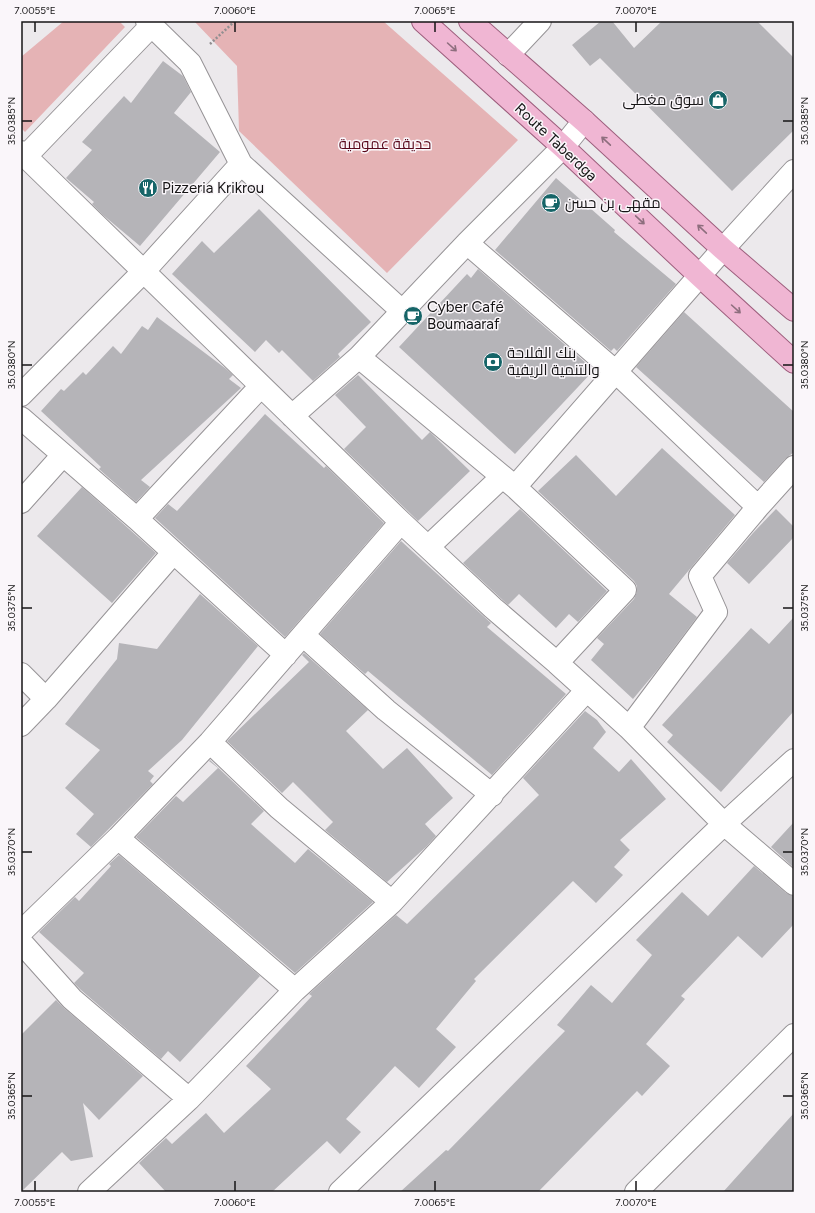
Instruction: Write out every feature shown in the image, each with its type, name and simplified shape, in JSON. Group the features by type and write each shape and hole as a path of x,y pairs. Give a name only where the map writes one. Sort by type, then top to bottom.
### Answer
{"main road":[{"name":"Route Taberdga","path":"423,21 563,147 794,362"},
{"path":"470,21 584,120 723,249 794,310"}],"street":[{"path":"508,55 540,21"},
{"path":"402,311 241,164 190,62 149,23 23,154 401,522 493,608 630,728 724,824 794,884"},
{"path":"292,416 359,357 467,243 563,147 584,120"},
{"path":"21,395 144,271 241,164"},
{"path":"428,547 509,482 616,372 723,249 794,171"},
{"path":"467,243 616,372 758,507"},
{"path":"359,357 509,482 625,590 557,663"},
{"path":"137,519 262,386"},
{"path":"21,418 137,519 286,655"},
{"path":"21,502 63,455"},
{"path":"630,728 716,612 700,576 794,467"},
{"path":"21,932 118,838 210,742 401,522"},
{"path":"21,725 46,699 173,553"},
{"path":"303,635 386,710 492,795"},
{"path":"21,674 46,699"},
{"path":"89,1192 188,1099 295,990 392,902 587,690"},
{"path":"210,742 279,808 392,902"},
{"path":"340,1192 724,824 794,760"},
{"path":"118,838 295,990"},
{"path":"21,942 72,999 188,1099"},
{"path":"636,1192 794,1036"}],"path":[{"path":"190,62 235,21"}],"green space":[{"path":"64,21 119,21 125,27 25,132 21,128 21,57"},
{"name":"حديقة عمومية","path":"194,21 383,21 518,140 387,273 239,131 237,66"}],"building":[{"name":"سوق مغطى","path":"601,21 612,21 634,48 662,21 757,21 794,58 794,130 732,191 600,58 590,66 572,45"},
{"path":"163,61 183,76 191,92 174,113 220,152 140,246 103,215 92,204 94,202 66,178 92,150 82,142 124,96 131,103"},
{"path":"556,178 615,230 614,232 676,284 617,351 614,348 611,351 495,250"},
{"path":"259,209 371,322 338,354 340,357 313,381 282,350 279,353 266,340 255,352 172,274 202,241 214,253"},
{"name":"بنك الفلاحة والتنمية الريفية","path":"478,269 594,370 515,454 399,347 467,274 471,278"},
{"path":"684,312 794,412 794,452 785,459 764,482 636,367"},
{"path":"157,317 225,368 233,375 229,379 241,388 141,480 150,487 136,502 99,469 101,467 41,411 61,389 64,391 83,372 86,375 113,346 121,354 142,326 148,330"},
{"path":"358,375 422,440 430,432 470,471 418,521 344,449 366,427 335,395"},
{"path":"265,414 324,468 326,466 384,523 285,637 155,518 168,504 177,511"},
{"path":"662,448 735,515 669,594 697,617 658,669 633,699 591,660 604,644 597,638 634,599 637,592 637,586 634,581 538,491 576,455 616,496"},
{"path":"82,487 156,553 112,603 37,536"},
{"path":"520,509 607,591 578,622 569,614 556,628 519,594 508,605 463,563"},
{"path":"776,509 794,527 794,537 749,584 727,563"},
{"path":"401,541 491,623 487,627 566,694 492,775 368,671 365,674 320,634"},
{"path":"200,594 258,646 182,740 148,771 154,776 150,781 153,784 91,847 76,834 94,814 65,788 100,750 65,724 117,659 119,643 157,649"},
{"path":"794,617 794,711 721,792 667,742 673,735 662,725 751,628 769,644"},
{"path":"304,653 368,710 346,731 383,769 407,748 453,798 425,824 436,836 387,882 325,830 333,822 293,782 282,793 227,741 309,662 302,655"},
{"path":"585,711 597,720 606,732 593,748 619,772 631,759 666,799 620,840 630,850 614,867 623,875 596,903 573,881 474,979 476,981 436,1029 456,1047 419,1088 395,1066 346,1119 361,1132 340,1154 327,1141 272,1192 166,1192 139,1163 166,1138 172,1144 206,1113 224,1133 271,1089 246,1066 312,996 309,994 396,915 407,924 539,795 523,778"},
{"path":"210,760 264,811 251,824 295,863 308,849 373,902 295,973 136,837 176,796 183,802 218,768 209,761"},
{"path":"794,822 794,868 771,847"},
{"path":"119,855 260,976 180,1062 168,1051 161,1059 81,990 74,983 84,973 39,932 75,897 79,901 111,866 109,864"},
{"path":"754,866 786,893 794,896 794,924 762,958 738,936 681,996 685,999 646,1044 670,1066 642,1096 637,1091 538,1192 400,1192 446,1150 448,1151 565,1031 557,1025 591,985 612,1003 652,955 636,940 682,892 708,916"},
{"path":"56,1000 143,1076 99,1120 83,1103 93,1157 71,1161 62,1152 21,1192 21,1035"},
{"path":"794,1113 794,1192 723,1192"}],"place":[{"name":"سوق مغطى","path":"718,100"},
{"name":"Pizzeria Krikrou","path":"148,188"},
{"name":"مقهى بن حسن","path":"551,203"},
{"name":"Cyber Café Boumaaraf","path":"413,316"},
{"name":"بنك الفلاحة والتنمية الريفية","path":"493,362"}]}
